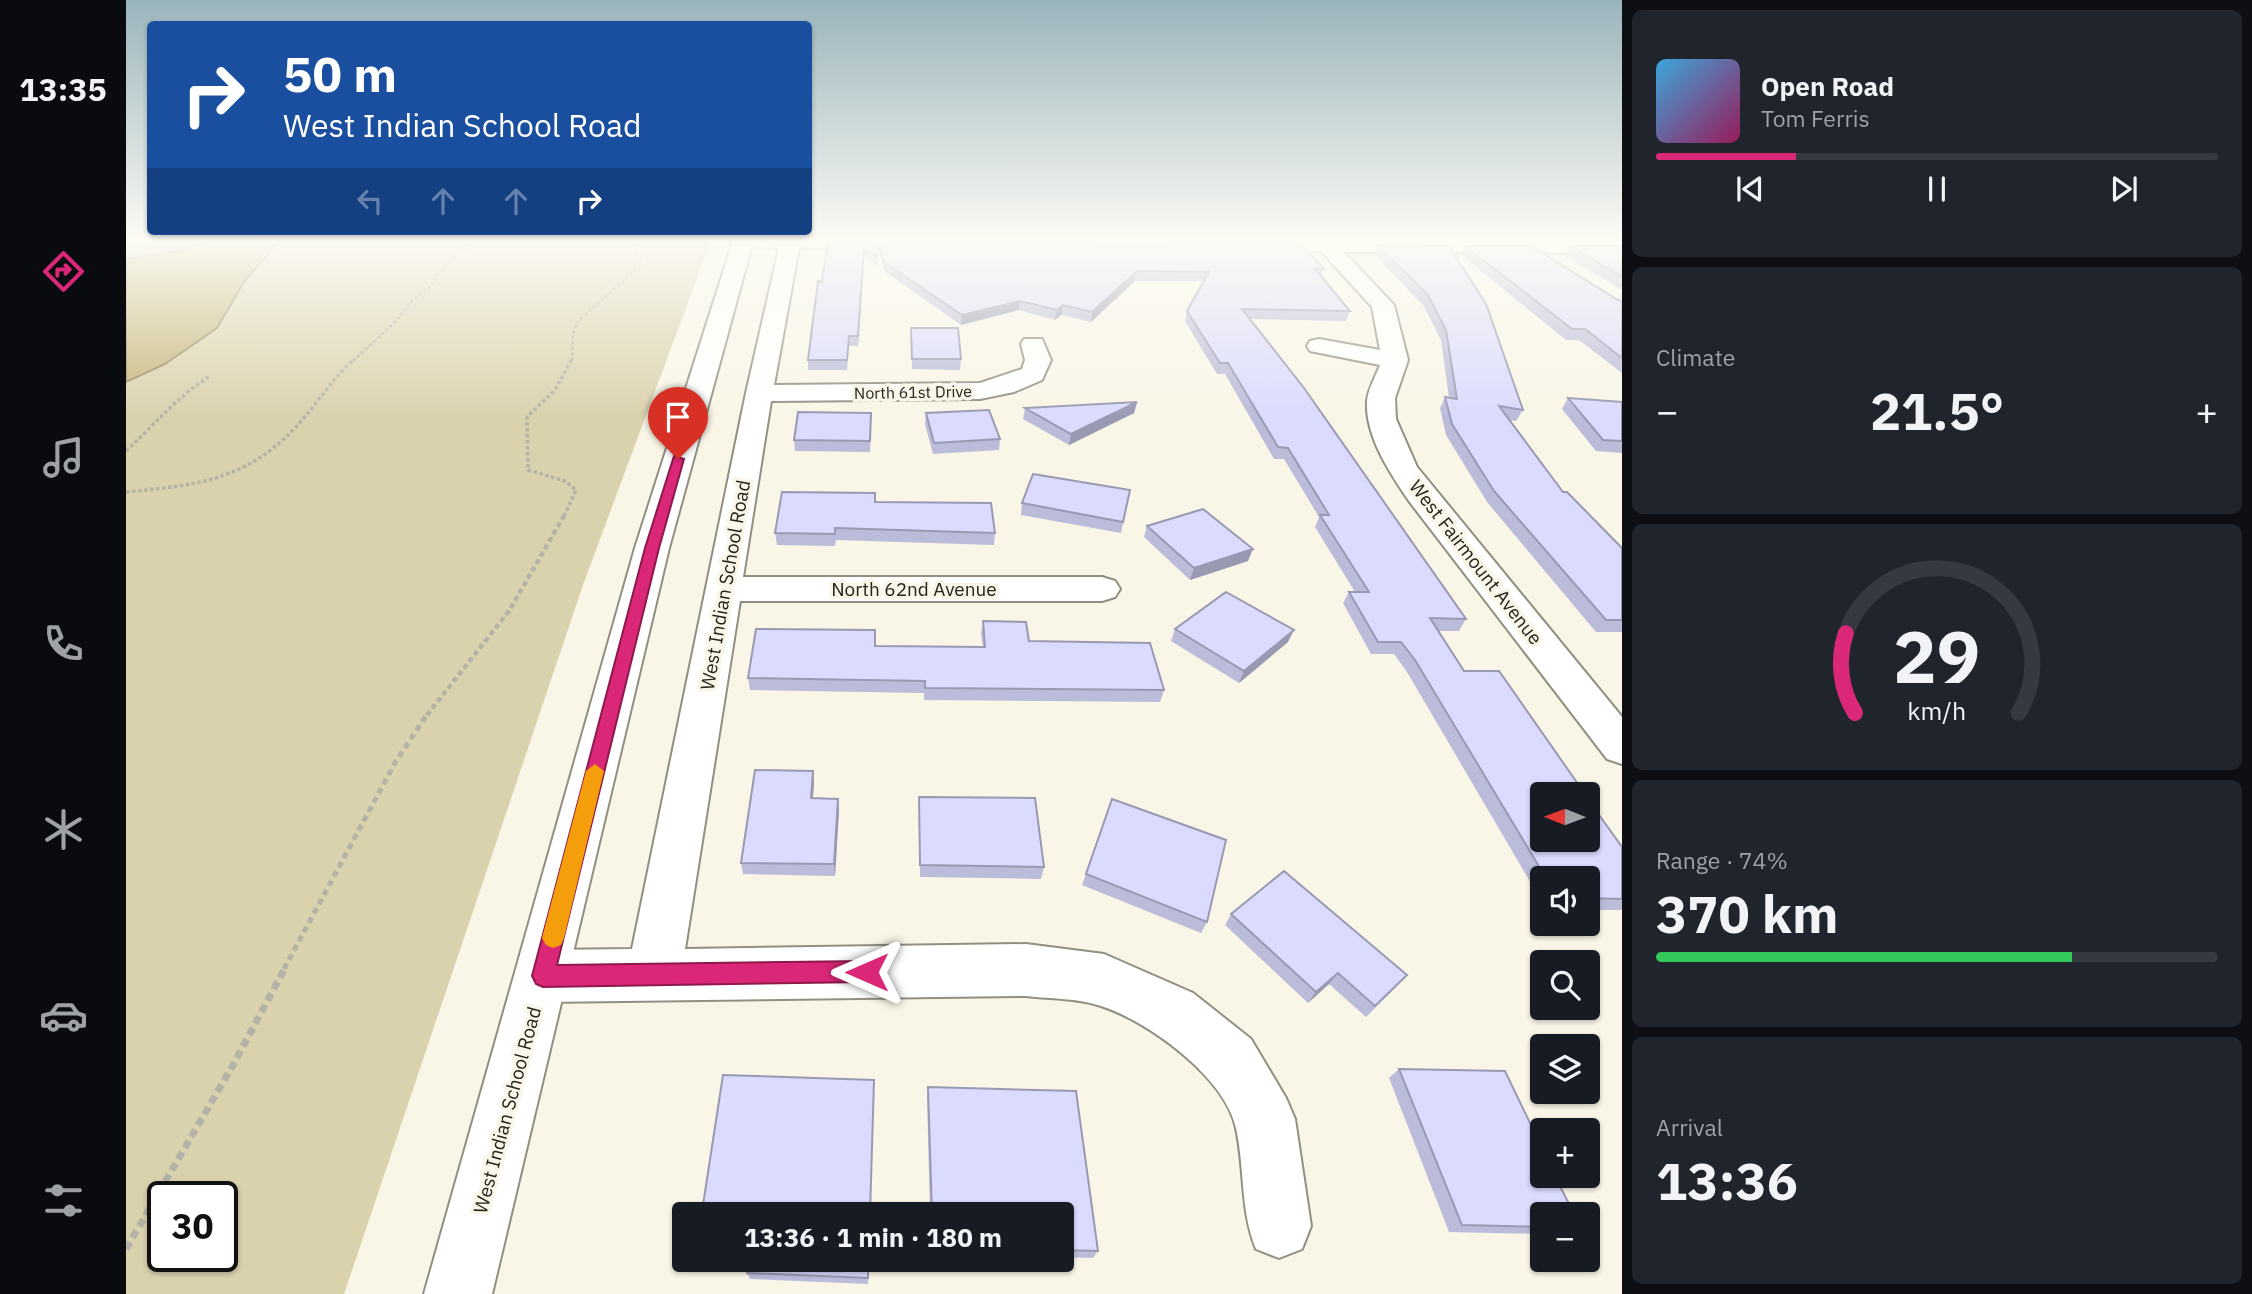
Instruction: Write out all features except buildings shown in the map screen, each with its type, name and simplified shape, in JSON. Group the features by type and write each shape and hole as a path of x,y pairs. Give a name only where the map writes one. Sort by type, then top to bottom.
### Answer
{"street":[{"name":"West Indian School Road","path":"458,1294 543,976 652,548 727,298"},
{"name":"West Indian School Road","path":"654,974 778,298"},
{"path":"1319,346 1395,360 1383,304 1378,298"},
{"name":"North 61st Drive","path":"759,393 980,391 1005,386 1033,374 1038,360 1033,344"},
{"name":"West Fairmount Avenue","path":"1395,360 1381,398 1382,419 1402,467 1420,494 1622,747"},
{"name":"North 62nd Avenue","path":"726,589 1102,589"},
{"path":"543,976 1026,970 1104,980 1174,1012 1231,1059 1265,1119 1279,1226"}],"path":[{"path":"126,492 199,485 226,476 264,455 294,429 340,372 396,321 415,298"},
{"path":"126,1249 239,1053 396,761 415,730 509,611 574,498 576,491 565,481 528,470 525,424 531,411 555,390 568,370 574,354 573,334 578,321 603,298"},
{"path":"126,451 171,409 182,394 210,376"}],"shaded area":[{"path":"126,298 690,298 584,582 344,1294 126,1294"},
{"path":"126,298 234,298 217,328 165,364 126,382"}],"slow traffic":[{"path":"553,938 595,771"}],"route":[{"path":"678,459 652,548 543,976 867,972"}]}
